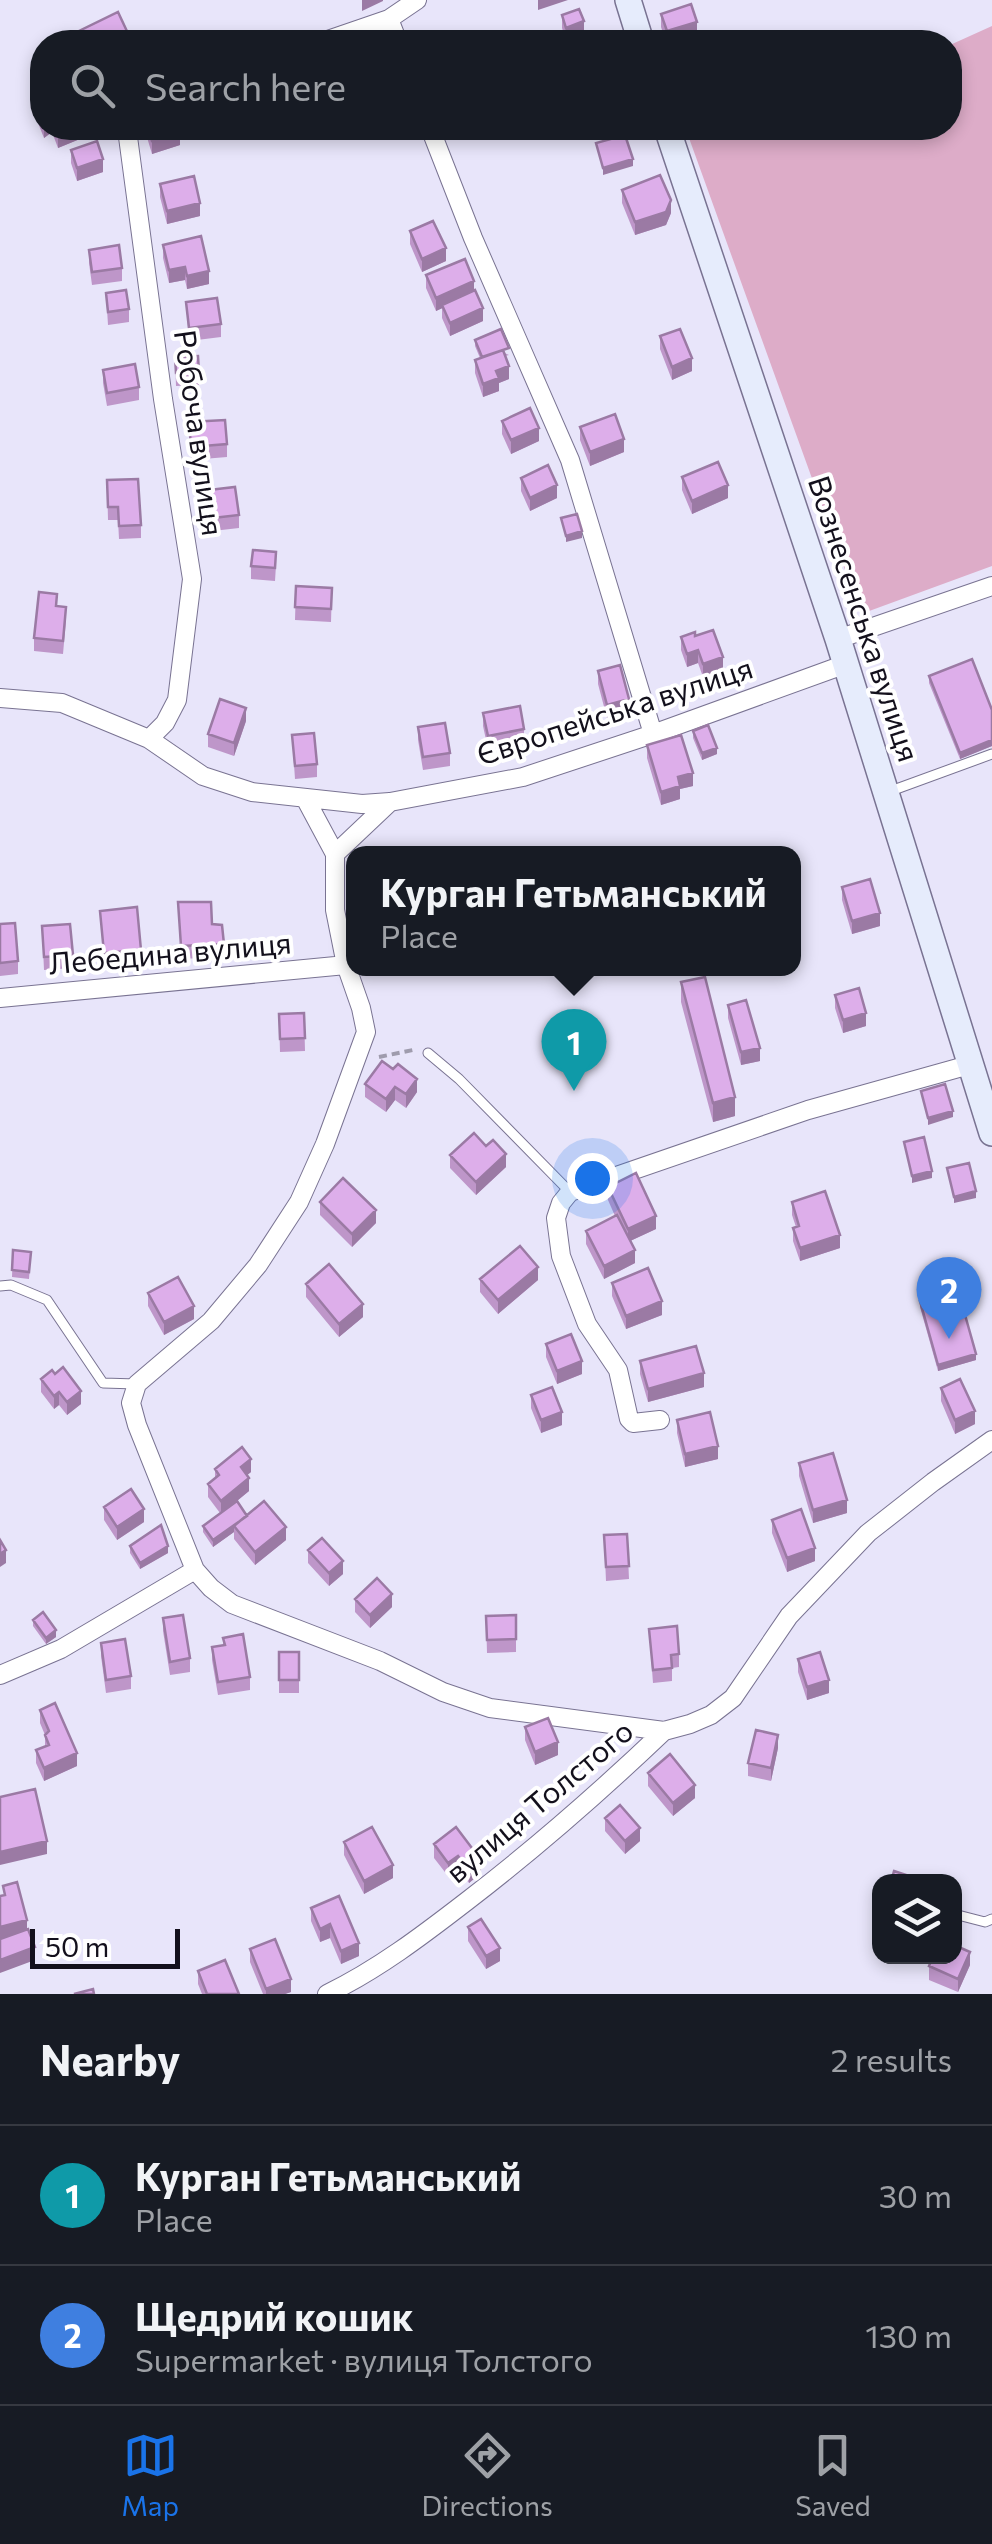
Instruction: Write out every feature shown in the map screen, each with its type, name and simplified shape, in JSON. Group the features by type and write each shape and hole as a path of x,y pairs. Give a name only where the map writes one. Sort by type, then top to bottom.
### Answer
{"main road":[{"path":"628,0 637,30"},
{"name":"Вознесенська вулиця","path":"671,140 838,639 992,1132"}],"street":[{"path":"357,30 389,19 418,0"},
{"path":"389,19 393,30"},
{"name":"Робоча вулиця","path":"128,140 192,579 177,700 165,723 150,739"},
{"path":"435,140 570,460 653,734"},
{"path":"838,639 992,586"},
{"name":"Європейська вулиця","path":"0,698 62,702 150,739 203,776 252,792 362,804 523,776 846,664"},
{"path":"305,798 335,854 335,910 346,965"},
{"path":"335,854 390,802"},
{"name":"Лебедина вулиця","path":"0,998 346,965"},
{"path":"350,976 366,1032 299,1202 258,1264 210,1321 137,1384 131,1403 195,1570 232,1604 380,1661 443,1692 490,1708 664,1732"},
{"path":"660,1420 629,1420 618,1370 587,1324 562,1256 556,1218 560,1203 570,1192 808,1110 969,1066"},
{"name":"вулиця Толстого","path":"327,1994 414,1941 479,1892 544,1840 664,1732 711,1714 734,1698 789,1616 868,1534 992,1440"},
{"path":"0,1676 61,1649 195,1570"}],"lane":[{"path":"885,793 992,754"},
{"path":"428,1053 459,1079 570,1192"},
{"path":"0,1286 12,1285 48,1300 103,1384 137,1384"},
{"path":"962,1916 986,1922 992,1919"}],"path":[{"path":"359,1055 370,1058 418,1048 428,1053"}],"shaded area":[{"path":"992,26 992,566 861,614 690,140 962,140 962,40"}],"building":[{"path":"691,4 697,22 667,30 661,14"},
{"path":"579,9 584,21 566,28 562,15"},
{"path":"118,12 126,30 81,30"},
{"path":"627,140 633,159 603,168 596,143"},
{"path":"97,141 103,159 77,168 71,150"},
{"path":"660,175 671,200 666,212 635,222 622,190"},
{"path":"194,176 200,203 167,211 160,184"},
{"path":"433,221 446,248 422,259 410,231"},
{"path":"201,236 209,271 187,276 185,267 169,270 163,245"},
{"path":"119,245 122,268 92,272 89,250"},
{"path":"465,259 474,281 436,298 426,275"},
{"path":"126,290 129,309 108,312 106,293"},
{"path":"475,290 483,308 450,323 442,305"},
{"path":"217,298 221,324 189,328 186,302"},
{"path":"501,329 509,348 482,357 475,340"},
{"path":"680,329 692,358 672,367 660,336"},
{"path":"503,350 509,366 496,371 499,378 483,384 475,360"},
{"path":"198,356 199,372 176,373 175,357"},
{"path":"135,364 139,387 107,393 103,370"},
{"path":"530,408 539,428 511,440 502,421"},
{"path":"615,414 624,439 590,452 580,427"},
{"path":"225,420 227,444 191,447 189,422"},
{"path":"718,462 728,485 692,501 682,477"},
{"path":"548,465 557,485 530,498 521,478"},
{"path":"138,479 141,525 119,526 118,507 108,507 107,480"},
{"path":"235,487 239,515 204,519 200,491"},
{"path":"577,514 582,531 566,536 561,518"},
{"path":"253,550 276,552 275,568 251,566"},
{"path":"296,586 332,588 331,609 295,607"},
{"path":"39,592 57,594 56,606 66,607 63,641 34,638"},
{"path":"713,630 723,657 703,664 698,650 687,654 681,637"},
{"path":"972,659 992,710 992,740 960,753 929,676"},
{"path":"620,665 629,699 607,705 598,671"},
{"path":"220,699 246,708 234,743 208,734"},
{"path":"520,706 524,729 488,736 483,713"},
{"path":"445,723 450,753 423,757 418,727"},
{"path":"708,725 717,748 702,753 693,731"},
{"path":"314,733 317,764 295,766 292,735"},
{"path":"681,735 693,773 678,777 680,786 661,792 647,745"},
{"path":"870,879 880,913 852,921 842,887"},
{"path":"178,902 211,902 212,924 222,925 224,944 181,946"},
{"path":"137,907 141,950 104,953 100,911"},
{"path":"15,923 18,961 0,963 0,924"},
{"path":"70,924 73,955 44,957 42,926"},
{"path":"705,977 735,1097 713,1103 681,982"},
{"path":"859,988 866,1013 843,1020 835,995"},
{"path":"746,1000 760,1048 741,1052 728,1005"},
{"path":"304,1013 305,1038 280,1039 279,1014"},
{"path":"382,1061 393,1069 398,1064 417,1079 406,1094 395,1087 386,1099 365,1084"},
{"path":"945,1084 953,1111 928,1118 921,1091"},
{"path":"474,1133 486,1146 493,1140 506,1154 476,1182 450,1155"},
{"path":"924,1137 932,1171 912,1176 904,1142"},
{"path":"969,1163 976,1191 954,1197 947,1168"},
{"path":"636,1173 656,1216 628,1229 608,1187"},
{"path":"343,1178 376,1210 352,1234 320,1202"},
{"path":"825,1191 840,1235 800,1248 793,1228 799,1226 792,1202"},
{"path":"617,1215 635,1250 604,1266 586,1231"},
{"path":"520,1246 538,1267 498,1300 480,1279"},
{"path":"13,1250 31,1252 29,1272 12,1270"},
{"path":"329,1264 363,1304 339,1324 306,1284"},
{"path":"648,1268 662,1301 626,1316 612,1283"},
{"path":"178,1277 194,1306 164,1322 148,1293"},
{"path":"958,1290 976,1354 938,1365 920,1301"},
{"path":"571,1334 582,1361 557,1371 546,1344"},
{"path":"696,1346 704,1373 648,1389 640,1361"},
{"path":"63,1367 81,1391 67,1402 59,1392 54,1396 41,1379"},
{"path":"960,1379 975,1411 955,1420 941,1388"},
{"path":"552,1387 562,1412 541,1420 531,1395"},
{"path":"710,1412 718,1446 685,1454 677,1420"},
{"path":"242,1447 251,1459 241,1467 249,1478 221,1501 208,1484 219,1475 215,1469"},
{"path":"833,1453 847,1500 813,1510 799,1463"},
{"path":"131,1489 144,1509 117,1527 104,1507"},
{"path":"237,1501 247,1516 213,1540 203,1526"},
{"path":"264,1501 286,1527 255,1552 234,1526"},
{"path":"801,1509 815,1548 787,1558 772,1520"},
{"path":"161,1525 168,1546 140,1563 130,1546"},
{"path":"627,1534 629,1566 606,1567 604,1535"},
{"path":"322,1538 343,1561 329,1573 308,1550"},
{"path":"377,1578 392,1594 370,1615 355,1599"},
{"path":"43,1612 56,1630 46,1638 33,1620"},
{"path":"183,1615 190,1658 170,1662 163,1618"},
{"path":"516,1615 516,1639 487,1640 486,1616"},
{"path":"677,1626 679,1654 671,1655 672,1668 653,1670 649,1629"},
{"path":"243,1634 250,1677 218,1682 212,1647 225,1645 223,1638"},
{"path":"125,1639 131,1676 106,1680 101,1643"},
{"path":"279,1652 299,1652 299,1680 279,1680"},
{"path":"820,1652 829,1680 807,1687 798,1659"},
{"path":"55,1703 77,1753 44,1768 36,1750 49,1745 45,1735 49,1731 40,1710"},
{"path":"548,1718 558,1742 535,1752 525,1727"},
{"path":"756,1730 778,1735 771,1768 748,1763"},
{"path":"670,1754 695,1785 673,1803 648,1773"},
{"path":"35,1789 47,1841 0,1852 0,1797"},
{"path":"620,1805 640,1828 625,1841 605,1818"},
{"path":"372,1827 393,1865 364,1881 344,1842"},
{"path":"456,1827 481,1860 469,1870 458,1856 448,1863 434,1844"},
{"path":"17,1882 27,1920 0,1927 3,1886"},
{"path":"339,1896 359,1943 341,1951 330,1924 320,1929 311,1908"},
{"path":"481,1919 500,1948 486,1956 468,1927"},
{"path":"28,1929 35,1947 0,1960 0,1939"},
{"path":"275,1939 291,1979 266,1989 250,1949"},
{"path":"962,1948 970,1952 958,1979 929,1966 962,1964"},
{"path":"225,1960 239,1994 207,1994 198,1971"}],"place":[{"name":"Курган Гетьманський","path":"574,1091"},
{"name":"Щедрий кошик","path":"949,1339"}]}
